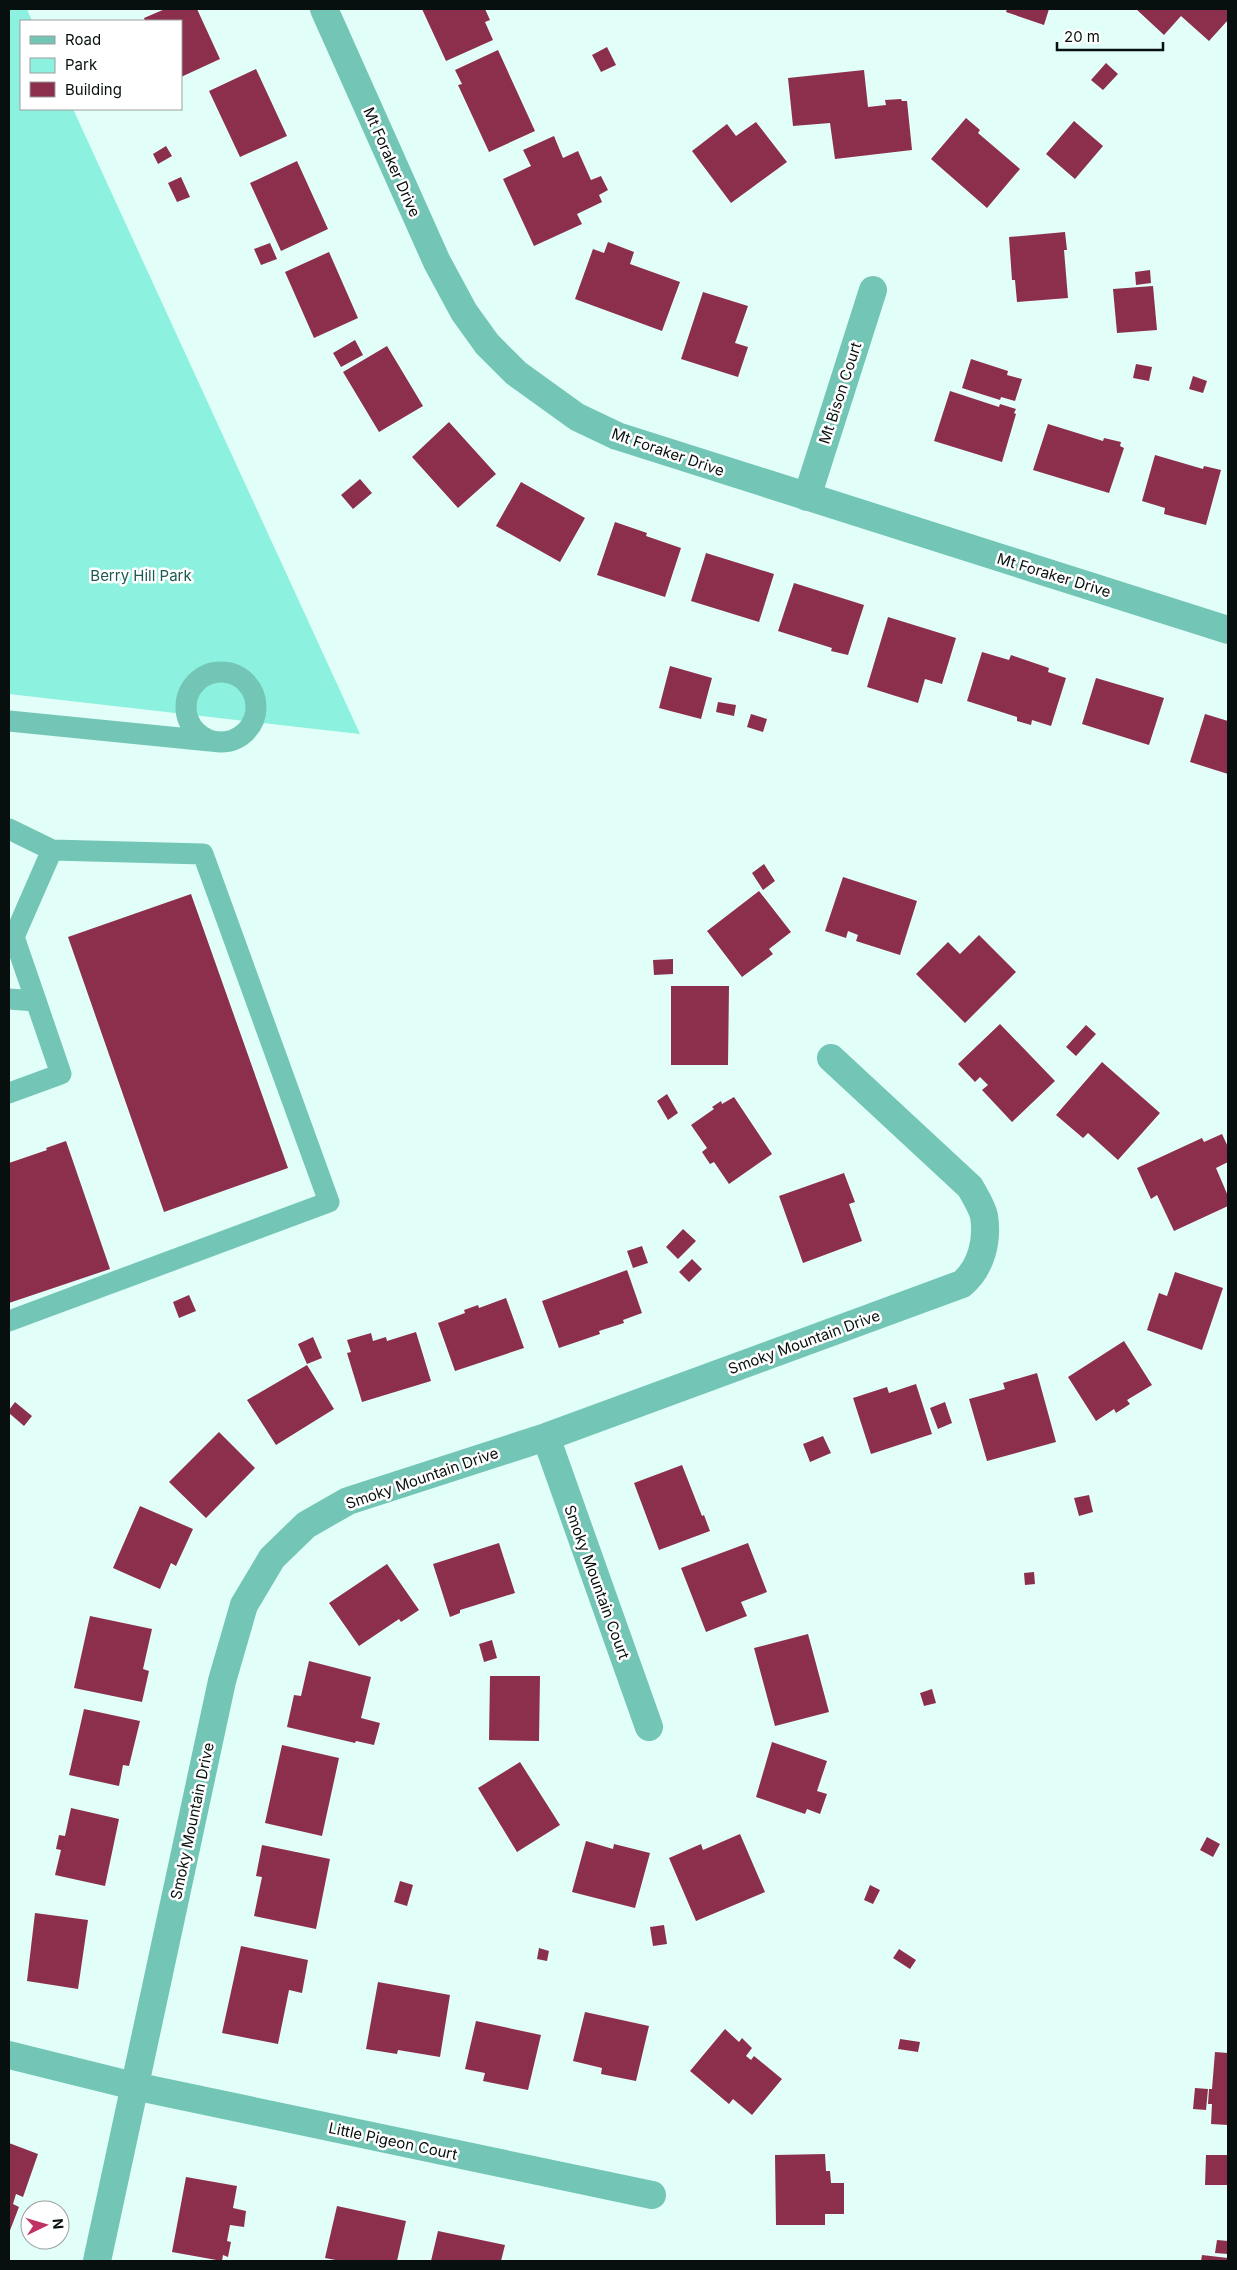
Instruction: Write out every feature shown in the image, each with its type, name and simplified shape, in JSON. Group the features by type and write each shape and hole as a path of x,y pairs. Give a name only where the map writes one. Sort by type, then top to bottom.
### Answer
{"street":[{"name":"Mt Foraker Drive","path":"324,9 437,262 464,312 487,344 516,373 576,418 617,436 1228,630"},
{"name":"Mt Bison Court","path":"807,497 873,290"},
{"name":"Smoky Mountain Drive","path":"97,2261 222,1681 244,1605 272,1558 306,1525 348,1501 546,1437 962,1284 970,1277 981,1258 984,1245 984,1215 970,1187 831,1058"},
{"name":"Smoky Mountain Court","path":"546,1437 649,1727"},
{"name":"Little Pigeon Court","path":"9,2055 134,2086 652,2195"}],"lane":[{"path":"9,721 220,742"},
{"path":"9,829 52,850 203,854 329,1202 9,1321"},
{"path":"9,1093 60,1074 14,937 52,850"},
{"path":"9,999 36,1001"}],"green space":[{"name":"Berry Hill Park","path":"9,9 27,9 32,20 20,20 20,110 73,110 360,734 9,694"}],"building":[{"path":"165,9 197,9 220,59 182,77 182,20 145,20 144,18"},
{"path":"422,9 485,9 490,20 485,22 493,40 446,61"},
{"path":"1007,9 1049,9 1044,25 1006,12"},
{"path":"1136,9 1228,9 1228,20 1209,41 1181,16 1164,35"},
{"path":"607,47 616,65 601,72 592,55"},
{"path":"498,50 535,131 489,152 458,85 462,84 455,70"},
{"path":"1106,63 1118,74 1103,90 1091,80"},
{"path":"256,69 287,136 240,157 209,91"},
{"path":"864,70 868,107 886,105 885,100 901,99 902,101 907,101 912,150 835,159 830,123 793,126 788,78"},
{"path":"966,118 980,130 978,133 1020,169 987,208 931,159"},
{"path":"1074,121 1103,146 1075,179 1046,154"},
{"path":"756,122 787,162 731,203 692,151 727,124 736,136"},
{"path":"554,136 563,158 578,151 591,180 601,176 608,190 599,195 602,202 577,214 582,224 534,246 503,179 531,166 523,150"},
{"path":"166,146 172,156 158,164 153,154"},
{"path":"297,161 328,229 281,251 250,183"},
{"path":"181,177 190,197 177,202 168,183"},
{"path":"1065,232 1067,250 1064,250 1068,298 1017,302 1015,280 1012,280 1009,237"},
{"path":"608,242 634,252 630,264 680,282 662,331 575,299 593,249 604,253"},
{"path":"270,243 277,259 261,265 254,249"},
{"path":"329,252 358,318 314,338 285,272"},
{"path":"1150,270 1151,283 1136,285 1135,272"},
{"path":"1153,286 1157,330 1117,333 1113,289"},
{"path":"703,292 748,306 735,343 748,347 738,377 681,359"},
{"path":"355,340 363,355 341,367 333,353"},
{"path":"387,346 423,406 379,432 343,372"},
{"path":"971,359 1008,371 1007,375 1022,379 1015,401 1001,397 1000,400 962,388"},
{"path":"1136,364 1152,367 1149,381 1133,378"},
{"path":"1193,376 1207,381 1203,393 1189,389"},
{"path":"950,391 999,407 1000,404 1016,409 1002,462 934,441"},
{"path":"449,422 496,474 458,508 412,457"},
{"path":"1048,424 1103,441 1104,438 1121,442 1120,446 1124,448 1109,493 1033,470"},
{"path":"1155,455 1203,469 1204,466 1221,470 1206,525 1164,514 1165,508 1142,501"},
{"path":"360,479 372,493 353,509 341,495"},
{"path":"521,482 585,518 560,562 496,526"},
{"path":"615,522 647,533 646,536 681,548 665,597 597,575"},
{"path":"706,553 774,574 759,622 691,601"},
{"path":"794,583 864,605 848,655 831,651 832,648 778,631"},
{"path":"888,617 956,638 942,684 925,679 918,703 867,687"},
{"path":"982,652 1009,660 1011,655 1049,668 1048,672 1066,678 1051,726 1032,720 1031,725 1017,721 1017,717 967,701"},
{"path":"670,666 712,678 701,719 659,708"},
{"path":"1096,678 1164,698 1149,745 1082,724"},
{"path":"718,702 736,705 734,716 716,712"},
{"path":"751,714 767,719 763,732 747,727"},
{"path":"1205,714 1228,721 1228,774 1190,762"},
{"path":"764,864 775,881 763,890 752,873"},
{"path":"843,877 917,901 900,955 856,941 858,935 848,931 846,938 825,931"},
{"path":"759,891 791,932 769,949 773,954 742,977 707,931"},
{"path":"191,894 288,1168 164,1212 68,937"},
{"path":"979,935 1016,972 965,1023 916,974 948,942 960,954"},
{"path":"673,959 673,974 654,975 653,960"},
{"path":"671,986 729,986 728,1065 671,1065"},
{"path":"1000,1024 1055,1081 1012,1122 982,1090 988,1085 980,1077 975,1082 958,1064"},
{"path":"1086,1025 1096,1034 1076,1056 1066,1047"},
{"path":"1102,1062 1160,1113 1118,1160 1088,1133 1083,1138 1056,1115"},
{"path":"667,1094 678,1113 668,1120 657,1101"},
{"path":"734,1097 772,1154 729,1184 714,1162 710,1164 702,1152 707,1148 691,1125 714,1109 712,1107 721,1101 722,1104"},
{"path":"1222,1134 1228,1147 1228,1162 1216,1168 1228,1196 1228,1206 1174,1231 1157,1195 1151,1199 1137,1168 1202,1138 1204,1142"},
{"path":"66,1141 110,1269 9,1303 9,1163 47,1150 46,1148"},
{"path":"844,1173 855,1202 849,1204 862,1241 803,1263 779,1196"},
{"path":"683,1229 696,1241 678,1259 666,1247"},
{"path":"642,1246 648,1263 633,1268 627,1251"},
{"path":"692,1259 702,1269 689,1282 679,1272"},
{"path":"627,1270 642,1313 623,1320 624,1323 599,1331 600,1334 559,1348 542,1301"},
{"path":"1175,1272 1223,1288 1202,1350 1147,1330 1159,1293 1167,1296"},
{"path":"189,1295 196,1311 179,1318 173,1302"},
{"path":"506,1298 524,1348 455,1371 438,1323 465,1313 464,1310 478,1305 479,1308"},
{"path":"416,1332 431,1381 362,1402 347,1353 351,1352 347,1340 371,1333 373,1341 386,1337 387,1341"},
{"path":"313,1337 322,1358 307,1364 298,1344"},
{"path":"1124,1341 1152,1385 1127,1400 1130,1404 1116,1413 1114,1409 1096,1421 1068,1377"},
{"path":"307,1365 334,1409 276,1445 247,1400"},
{"path":"1037,1373 1056,1442 987,1461 969,1399 1005,1389 1003,1383"},
{"path":"916,1384 932,1434 871,1454 853,1398 887,1387 889,1393"},
{"path":"15,1402 32,1416 24,1426 9,1413"},
{"path":"945,1402 952,1423 938,1429 930,1408"},
{"path":"219,1432 255,1468 206,1518 169,1482"},
{"path":"823,1436 831,1453 810,1462 803,1444"},
{"path":"682,1465 702,1516 704,1515 710,1531 659,1550 634,1483"},
{"path":"1089,1495 1093,1512 1079,1516 1074,1498"},
{"path":"140,1506 193,1529 176,1566 171,1563 160,1589 113,1568"},
{"path":"499,1543 515,1593 460,1610 460,1613 450,1617 433,1564"},
{"path":"748,1543 767,1592 741,1602 747,1616 706,1632 681,1568"},
{"path":"387,1564 419,1610 401,1622 399,1619 359,1646 329,1603"},
{"path":"1034,1572 1035,1584 1025,1585 1024,1573"},
{"path":"90,1616 152,1629 143,1669 149,1671 142,1702 74,1688"},
{"path":"808,1634 829,1712 775,1726 754,1648"},
{"path":"492,1640 497,1658 484,1662 479,1644"},
{"path":"309,1661 371,1677 361,1718 380,1723 374,1745 356,1741 355,1743 287,1727 294,1695 301,1696"},
{"path":"490,1676 540,1676 539,1741 489,1740"},
{"path":"932,1689 936,1703 924,1706 920,1693"},
{"path":"84,1709 140,1721 129,1766 123,1765 119,1786 69,1775"},
{"path":"772,1742 827,1761 817,1791 827,1794 820,1814 807,1809 805,1814 756,1797"},
{"path":"282,1745 339,1758 322,1836 265,1823"},
{"path":"520,1762 560,1825 517,1852 478,1788"},
{"path":"71,1808 119,1819 105,1886 55,1875 61,1850 56,1849 59,1835 65,1836"},
{"path":"740,1834 765,1892 696,1921 669,1858 701,1844 703,1850"},
{"path":"1207,1837 1220,1844 1213,1857 1200,1850"},
{"path":"586,1841 613,1849 614,1844 650,1853 635,1908 572,1892"},
{"path":"262,1845 330,1859 316,1929 254,1916 262,1877 256,1876"},
{"path":"400,1881 413,1885 407,1906 394,1902"},
{"path":"870,1885 880,1890 873,1904 864,1900"},
{"path":"35,1913 88,1920 78,1989 27,1981"},
{"path":"664,1925 667,1944 653,1946 650,1927"},
{"path":"241,1946 308,1960 302,1993 289,1990 278,2044 222,2033"},
{"path":"539,1948 549,1951 547,1961 537,1959"},
{"path":"899,1949 916,1960 910,1969 893,1958"},
{"path":"378,1982 450,1995 440,2057 398,2050 397,2054 366,2049"},
{"path":"585,2012 649,2026 636,2081 601,2074 602,2068 573,2061"},
{"path":"476,2021 541,2035 528,2090 483,2081 485,2073 465,2069"},
{"path":"725,2029 739,2042 742,2038 752,2048 746,2056 751,2060 754,2056 782,2079 752,2115 733,2099 729,2104 690,2071"},
{"path":"900,2039 920,2042 918,2052 898,2049"},
{"path":"1215,2052 1228,2053 1228,2125 1211,2124 1212,2104 1208,2104 1209,2089 1212,2089"},
{"path":"1195,2088 1208,2089 1206,2110 1193,2109"},
{"path":"9,2143 38,2154 23,2197 16,2194 13,2204 19,2207 9,2233"},
{"path":"825,2154 826,2171 830,2171 831,2183 844,2183 844,2214 825,2214 825,2225 776,2225 775,2155"},
{"path":"1206,2155 1228,2155 1228,2185 1205,2185"},
{"path":"186,2177 237,2186 233,2208 246,2211 244,2227 230,2225 227,2241 231,2242 228,2257 223,2255 222,2261 172,2252"},
{"path":"337,2206 406,2221 397,2261 341,2261 325,2258"},
{"path":"438,2231 505,2245 501,2261 431,2261"},
{"path":"1217,2240 1228,2241 1228,2254 1215,2253"},
{"path":"1202,2255 1228,2258 1228,2261 1201,2261"}]}
